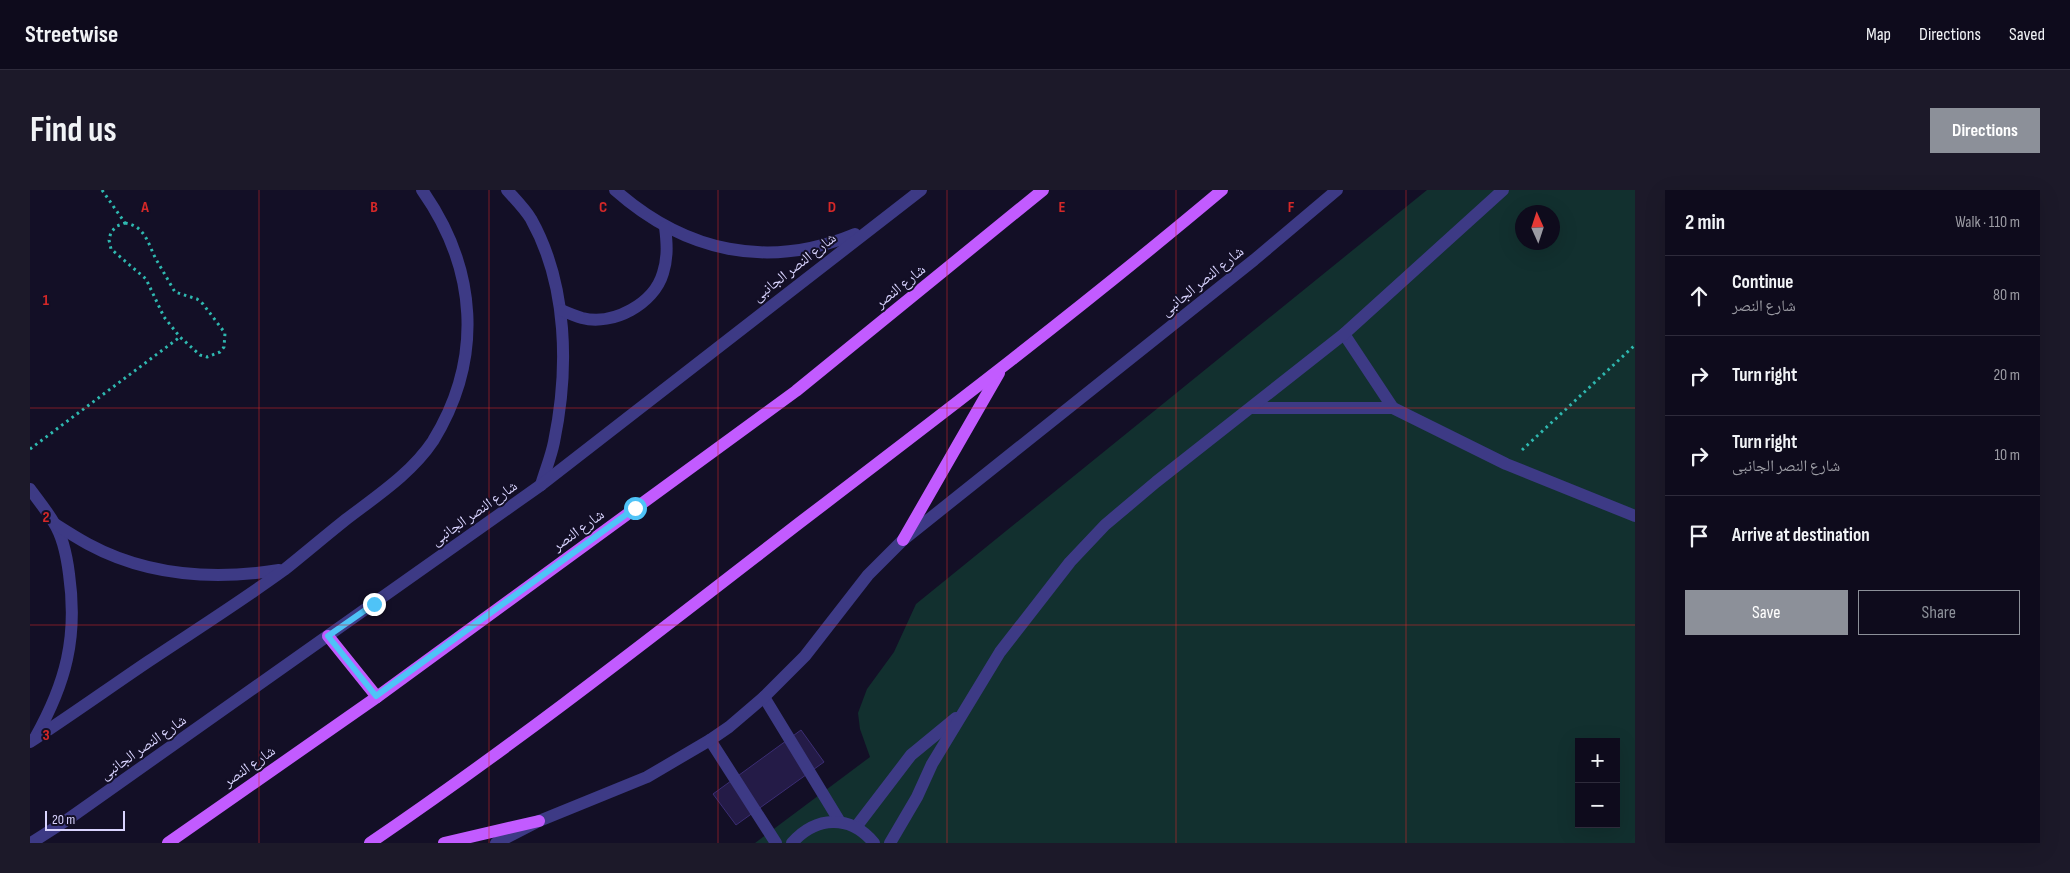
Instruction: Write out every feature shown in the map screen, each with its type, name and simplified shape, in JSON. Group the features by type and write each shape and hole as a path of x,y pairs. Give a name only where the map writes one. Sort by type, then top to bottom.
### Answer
{"main road":[{"name":"شارع النصر","path":"168,843 376,696 796,391 1043,190"},
{"path":"370,843 438,797 619,662 1001,368 1222,190"},
{"path":"903,540 1001,368"},
{"path":"328,636 376,696"},
{"path":"444,843 539,821"}],"street":[{"path":"32,741 284,570 411,468 432,442 448,412 457,389 466,348 468,315 464,281 455,249 441,218 422,190"},
{"path":"507,190 531,219 552,270 560,310 564,355 561,399 554,443 540,486"},
{"path":"615,190 635,208 665,227 713,245 746,252 789,252 831,244 871,228"},
{"name":"شارع النصر الجانبى","path":"31,843 67,820 540,486 921,190"},
{"name":"شارع النصر الجانبى","path":"496,843 539,821 647,777 710,740 764,697 805,656 868,576 903,540 1254,260 1337,190"},
{"path":"890,843 917,797 932,764 1000,652 1070,562 1105,525 1156,482 1344,334 1503,190"},
{"path":"560,310 584,319 608,318 631,310 650,295 663,275 668,251 665,227"},
{"path":"1344,334 1393,408"},
{"path":"1252,408 1393,408 1506,464 1635,516"},
{"path":"30,489 55,524 67,560 72,597 72,635 65,671 52,707 32,741"},
{"path":"55,524 90,545 126,560 165,570 204,576 244,576 284,570"},
{"path":"764,697 840,822"},
{"path":"856,827 911,755 964,712"},
{"path":"710,740 776,843"},
{"path":"792,843 800,834 812,826 825,822 840,822 856,827 874,843"}],"path":[{"path":"102,190 125,223"},
{"path":"125,223 134,224 147,238 157,261 175,292 197,299 225,333 226,340 220,352 208,357 200,355 180,337 164,317 146,279 111,249 109,240 112,232 117,226 125,223"},
{"path":"30,449 180,337"},
{"path":"1506,464 1635,345"}],"green space":[{"path":"1427,190 1635,190 1635,843 755,843 870,757 860,729 858,713 867,689 894,652 916,604"}],"building":[{"path":"801,730 824,762 736,825 713,794"}],"route":[{"path":"374,604 328,636 376,696 635,508"}]}
